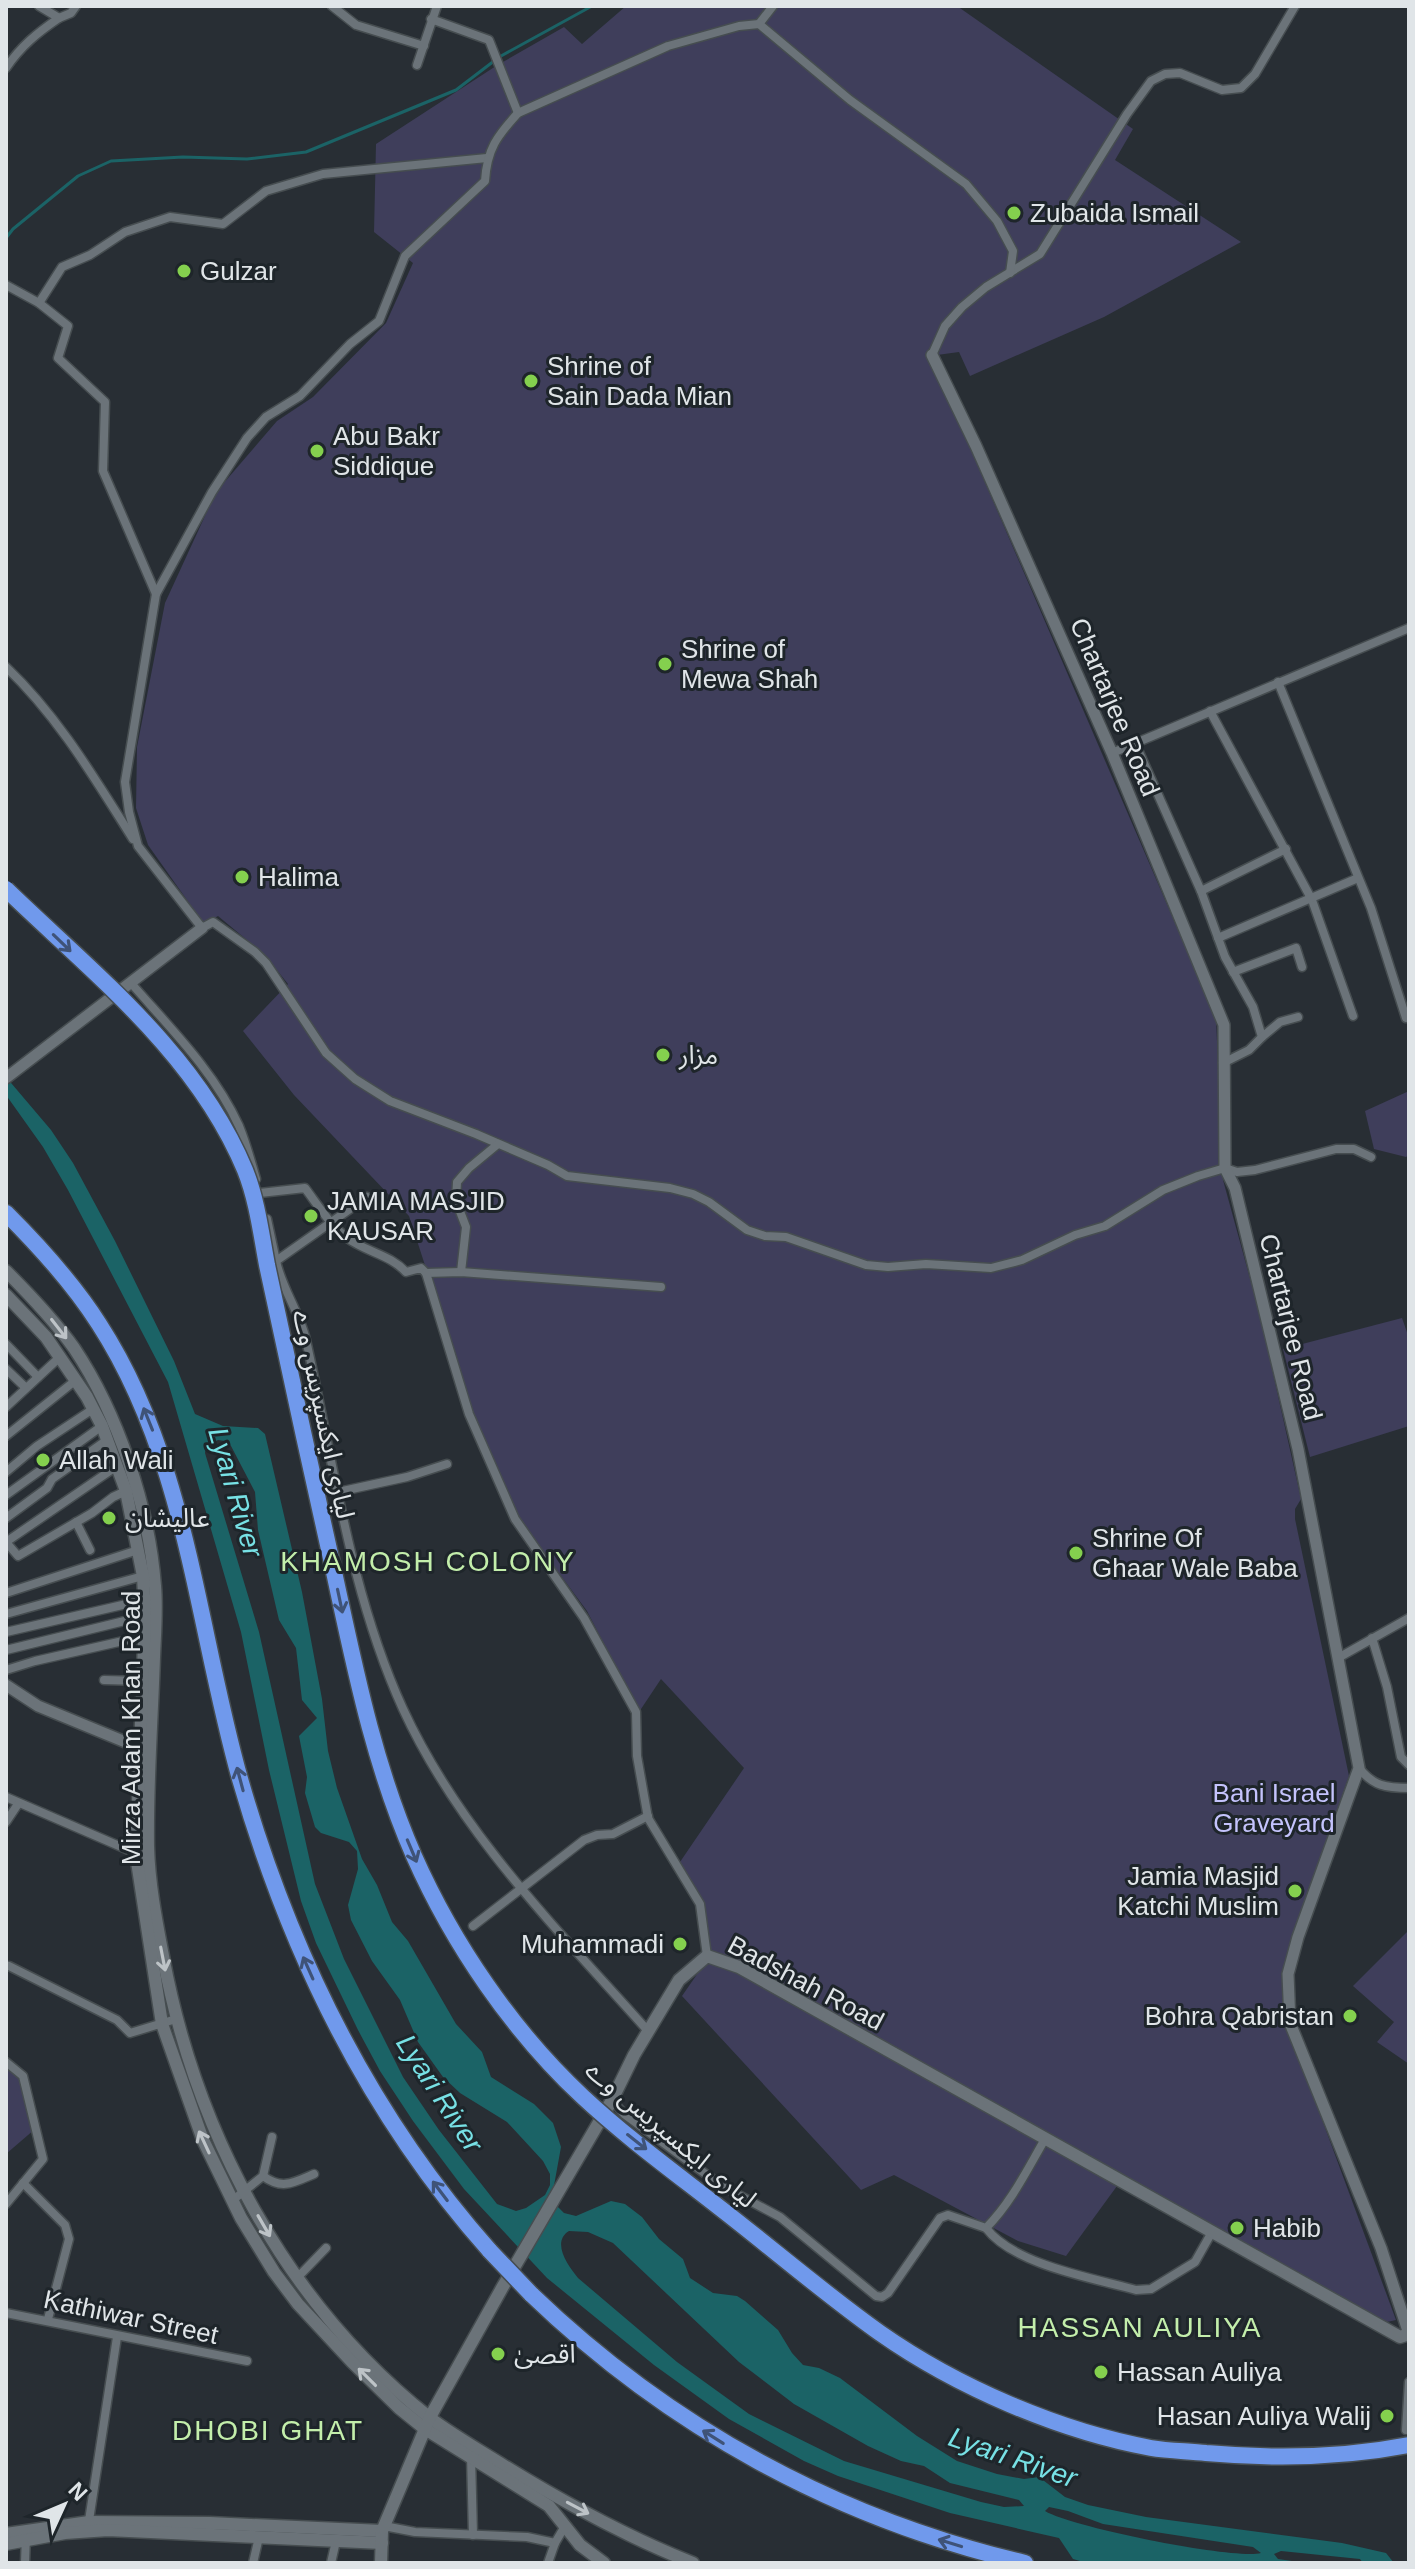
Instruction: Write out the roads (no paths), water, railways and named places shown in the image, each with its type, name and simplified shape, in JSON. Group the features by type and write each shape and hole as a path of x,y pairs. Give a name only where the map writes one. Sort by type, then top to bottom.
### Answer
{"highway":[{"name":"لیاری ایکسپریس وے","path":"6,889 167,1045 204,1093 246,1172 257,1209 364,1710 387,1787 416,1860 456,1935 496,1996 535,2046 581,2096 626,2134 882,2334 937,2368 1002,2401 1051,2421 1152,2448 1252,2457 1326,2456 1407,2438"},
{"path":"6,1213 65,1277 101,1326 130,1378 154,1434 172,1492 247,1801 283,1908 347,2049 397,2131 451,2206 531,2294 617,2370 665,2406 741,2454 823,2496 881,2519 940,2540 1025,2563"}],"main road":[{"name":"Mirza Adam Khan Road","path":"6,1271 55,1323 88,1372 107,1408 137,1493 155,1583 143,1855 185,2052 215,2131 244,2192 297,2278 428,2423 633,2537 693,2563"},
{"name":"Mirza Adam Khan Road","path":"6,1295 26,1313 76,1380 102,1426 126,1491 143,1576 145,1616 140,1748 143,1855 162,2024 193,2117 258,2248 298,2304 376,2386 471,2456 549,2506 580,2545 604,2563"},
{"name":"Badshah Road","path":"381,2563 383,2533 428,2423 648,2031 679,1980 707,1956 739,1967 1400,2337 1409,2334"},
{"path":"6,2544 26,2536 88,2527 210,2523 383,2533"},
{"path":"88,2527 336,2541 383,2533"},
{"path":"6,2534 26,2536"}],"street":[{"path":"39,6 59,18"},
{"path":"6,68 18,50 35,34 71,13 76,6"},
{"path":"332,6 356,25 424,46"},
{"path":"417,65 437,6"},
{"path":"759,24 773,6"},
{"path":"932,355 945,326 962,307 986,287 1040,254 1151,81 1165,74 1180,73 1222,90 1241,88 1250,82 1295,6"},
{"path":"431,19 489,40 518,113"},
{"path":"138,846 125,782 156,594 212,492 247,438 266,417 300,396 350,344 379,321 405,256 485,181 487,158 500,132 518,113 668,46 739,26 759,24 850,100 966,184 997,221 1013,251 1010,273"},
{"path":"39,303 62,267 148,222 170,217 223,224 266,191 323,174 487,158"},
{"path":"6,285 39,303 68,326 58,358 105,402 103,471 156,594"},
{"name":"Chartarjee Road","path":"932,355 976,446 1112,753 1224,1025 1225,1168 1235,1188 1298,1449 1359,1768"},
{"path":"1112,753 1409,628"},
{"path":"6,667 31,690 93,775 138,846 202,928"},
{"path":"1278,682 1371,908 1406,1018"},
{"path":"1210,711 1311,898 1353,1016"},
{"path":"1135,743 1201,891 1233,972 1253,1007 1262,1037"},
{"path":"1201,891 1286,849"},
{"path":"1218,938 1358,878"},
{"path":"6,1078 213,922 255,952 277,977 326,1053 355,1079 390,1101 548,1165 567,1176 670,1188 693,1194 747,1230 765,1236 786,1237 866,1265 926,1264 991,1268 1022,1260 1075,1235 1105,1226 1163,1190 1225,1168 1237,1172 1255,1170 1336,1149 1354,1149 1371,1157"},
{"path":"1233,972 1296,948 1302,967"},
{"path":"131,983 194,1054 239,1127 260,1193 279,1277 305,1335 357,1582 402,1707 421,1745 475,1830 521,1889 648,2031"},
{"path":"1223,1063 1249,1050 1280,1022 1298,1017"},
{"path":"461,1272 466,1227 456,1201 457,1182 498,1144"},
{"path":"260,1193 305,1188 330,1221 355,1243 395,1261 406,1272 421,1268 426,1273 469,1414 515,1519 584,1618 636,1712 637,1756 648,1816 700,1904 707,1956"},
{"path":"276,1261 367,1197"},
{"path":"426,1273 461,1272 661,1287"},
{"path":"6,1344 38,1377"},
{"path":"8,1400 61,1356"},
{"path":"6,1369 26,1388"},
{"path":"6,1436 76,1380"},
{"path":"6,1472 37,1446 93,1409"},
{"path":"6,1495 102,1426"},
{"path":"6,1518 47,1488 52,1479 107,1440"},
{"path":"338,1492 407,1477 447,1464"},
{"path":"117,1466 7,1544 18,1556 126,1491"},
{"path":"76,1522 90,1550"},
{"path":"6,1593 138,1550"},
{"path":"6,1614 143,1576"},
{"path":"6,1632 144,1600"},
{"path":"6,1650 145,1616"},
{"path":"1338,1658 1409,1618"},
{"path":"6,1670 145,1636"},
{"path":"1372,1638 1387,1687 1401,1757 1409,1765"},
{"path":"104,1680 141,1681"},
{"path":"6,1685 38,1706 140,1748"},
{"path":"1359,1768 1370,1782 1390,1788 1409,1788"},
{"path":"1359,1768 1298,1937 1288,1974 1288,2006 1290,2023 1381,2248 1409,2334"},
{"path":"6,1797 143,1855"},
{"path":"6,1822 18,1804"},
{"path":"473,1926 584,1840 613,1834 648,1816"},
{"path":"9,1966 117,2020 130,2033 176,2019"},
{"path":"6,2062 23,2076 43,2159 6,2204"},
{"path":"612,2100 624,2114 722,2186 780,2217 876,2296 882,2297 888,2293 940,2218 948,2215 986,2228 1001,2245 1032,2259 1136,2290 1151,2289 1195,2262 1212,2232"},
{"path":"233,2200 263,2176 272,2137"},
{"path":"986,2228 997,2217 1045,2139"},
{"path":"263,2176 282,2185 314,2174"},
{"path":"23,2183 65,2225 69,2239 48,2319"},
{"path":"297,2278 326,2248"},
{"name":"Kathiwar Street","path":"6,2313 247,2361"},
{"path":"88,2527 117,2337"},
{"path":"1407,2438 1409,2382"},
{"path":"471,2456 473,2535"},
{"path":"548,2563 565,2526"},
{"path":"383,2533 530,2537 555,2543"},
{"path":"25,2563 26,2536"},
{"path":"253,2563 259,2537"},
{"path":"331,2563 336,2541"}],"waterway":[{"path":"501,56 592,6"},
{"path":"6,238 78,176 111,161 183,157 247,159 306,152 456,90 494,61"}],"place":[{"name":"Zubaida Ismail","path":"1014,213"},
{"name":"Gulzar","path":"184,271"},
{"name":"Shrine of Sain Dada Mian","path":"531,381"},
{"name":"Abu Bakr Siddique","path":"317,451"},
{"name":"Shrine of Mewa Shah","path":"665,664"},
{"name":"Halima","path":"242,877"},
{"name":"مزار","path":"663,1055"},
{"name":"JAMIA MASJID KAUSAR","path":"311,1216"},
{"name":"Allah Wali","path":"43,1460"},
{"name":"عالیشان","path":"109,1518"},
{"name":"Shrine Of Ghaar Wale Baba","path":"1076,1553"},
{"name":"Jamia Masjid Katchi Muslim","path":"1295,1891"},
{"name":"Muhammadi","path":"680,1944"},
{"name":"Bohra Qabristan","path":"1350,2016"},
{"name":"Habib","path":"1237,2228"},
{"name":"اقصیٰ","path":"498,2354"},
{"name":"Hassan Auliya","path":"1101,2372"},
{"name":"Hasan Auliya Walij","path":"1387,2416"}],"district":[{"name":"KHAMOSH COLONY","path":"428,1561"},
{"name":"HASSAN AULIYA","path":"1140,2327"},
{"name":"DHOBI GHAT","path":"268,2430"}],"water label":[{"name":"Lyari River","path":"236,1492"},
{"name":"Lyari River","path":"440,2093"},
{"name":"Lyari River","path":"1013,2457"}],"park label":[{"name":"Bani Israel Graveyard","path":"1274,1808"}]}
